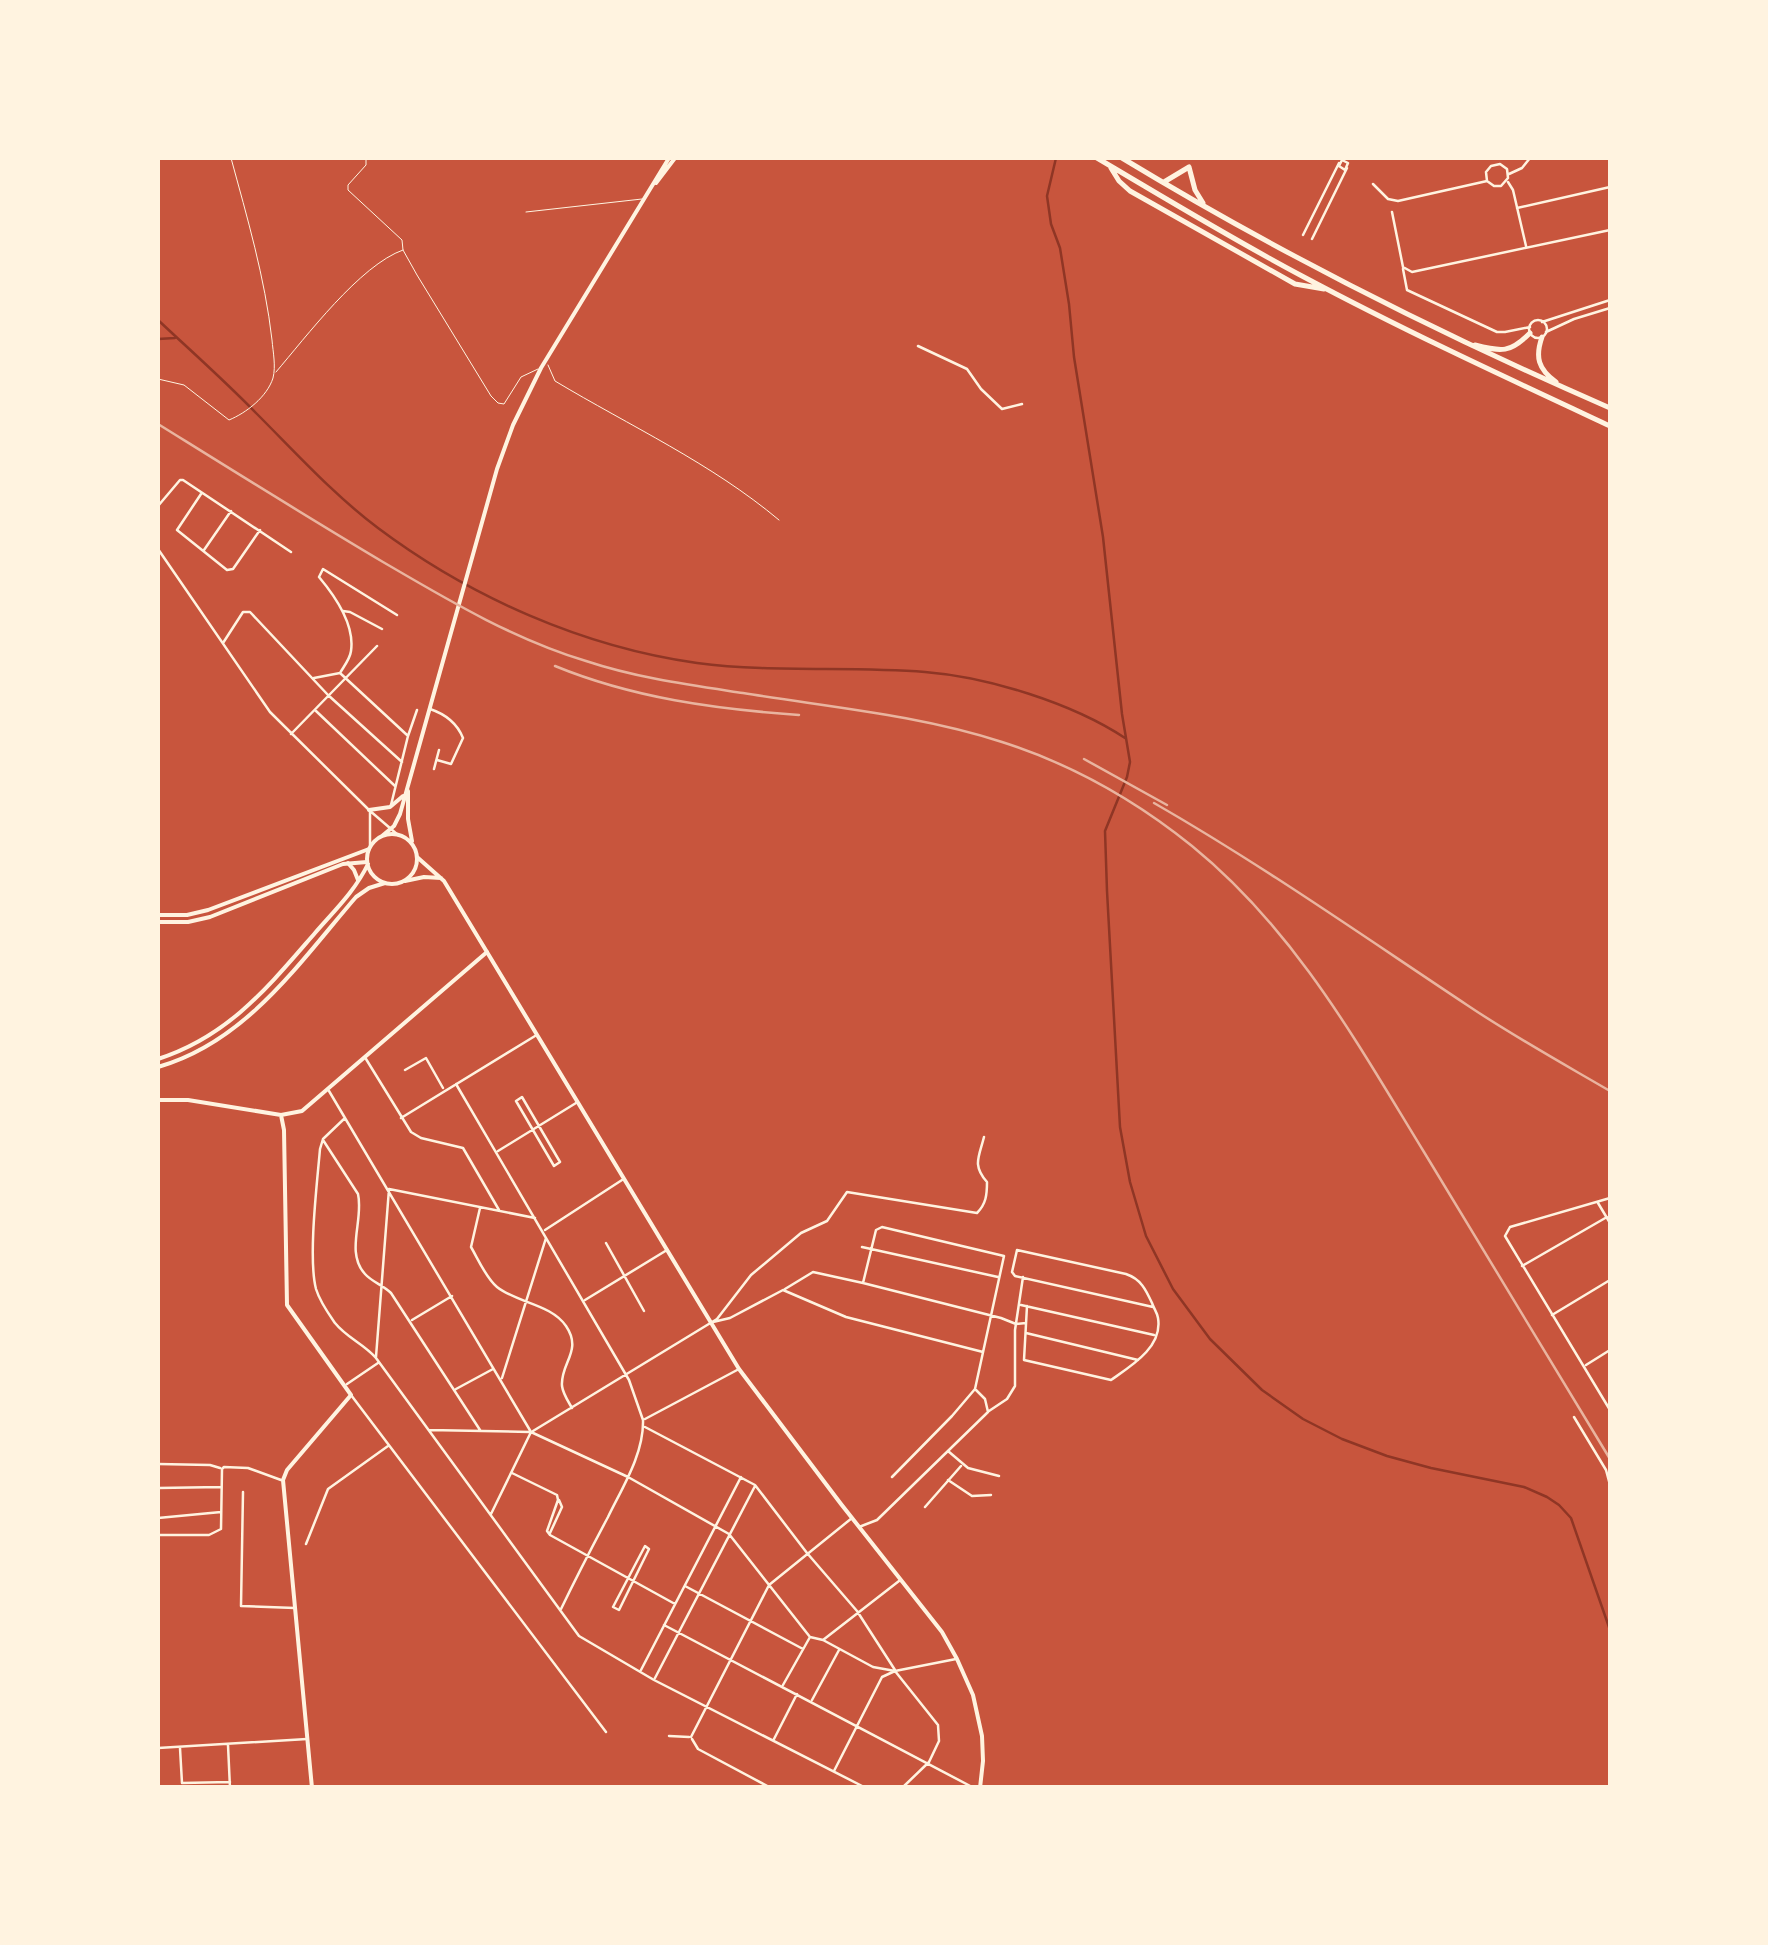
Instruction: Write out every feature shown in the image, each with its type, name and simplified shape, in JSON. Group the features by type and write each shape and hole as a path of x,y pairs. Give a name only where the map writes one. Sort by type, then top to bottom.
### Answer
{"highway":[{"path":"1097,158 1330,290 1610,426"},
{"path":"1122,158 1334,277 1456,339 1610,408"},
{"path":"1110,165 1130,191 1295,284 1330,290"},
{"path":"1164,183 1189,167 1204,206"},
{"path":"1456,339 1499,350 1517,345 1530,330"},
{"path":"1544,334 1538,356 1542,370 1585,397"}],"main road":[{"path":"158,914 187,915 208,910 370,848 391,828 400,814 504,447 541,368 672,158"},
{"path":"405,880 415,870 417,857 408,819 408,786"},
{"path":"370,810 390,807 405,792"},
{"path":"382,836 406,838 416,850"},
{"path":"158,1058 188,1048 238,1016 358,883 370,848"},
{"path":"417,857 441,878 740,1368 942,1632 973,1694 982,1736 983,1761 977,1788"},
{"path":"158,922 210,918 348,863 367,863"},
{"path":"348,863 358,883"},
{"path":"367,863 374,876 385,883 441,878"},
{"path":"158,1067 219,1040 243,1022 268,999 356,896 385,883"},
{"path":"158,1100 188,1100 281,1116 302,1111 487,952"},
{"path":"271,982 277,988"},
{"path":"264,990 268,999"},
{"path":"281,1116 287,1305 351,1395 287,1470 283,1480 312,1788"}],"street":[{"path":"1189,167 1192,158"},
{"path":"1508,174 1522,168 1530,158"},
{"path":"1303,234 1340,163 1346,161 1348,168 1312,239"},
{"path":"1488,181 1486,172 1494,164 1504,166 1526,248"},
{"path":"1372,184 1388,200 1398,202 1488,181 1498,186 1507,181"},
{"path":"1517,208 1610,187"},
{"path":"1392,212 1407,290 1487,328 1505,332 1530,330"},
{"path":"1403,267 1412,272 1610,230"},
{"path":"1530,330 1535,321 1610,300"},
{"path":"1530,330 1535,337 1610,308"},
{"path":"1542,322 1546,326 1544,334"},
{"path":"918,346 967,370 1002,409 1022,404"},
{"path":"158,506 181,480 292,552"},
{"path":"202,492 177,530 230,570 260,530"},
{"path":"203,551 230,511"},
{"path":"158,550 270,712 398,835"},
{"path":"312,679 340,673 352,648 342,610 319,577 323,569 397,616"},
{"path":"333,594 340,581"},
{"path":"342,610 382,629"},
{"path":"223,643 244,612 250,612 328,696 402,762"},
{"path":"291,734 377,646"},
{"path":"340,673 408,736"},
{"path":"314,709 395,786"},
{"path":"430,709 453,723 463,738 451,764 437,760"},
{"path":"390,807 418,710"},
{"path":"434,769 439,750"},
{"path":"370,810 370,848"},
{"path":"401,1118 536,1035"},
{"path":"366,1058 411,1132 463,1148 499,1210"},
{"path":"405,1070 426,1058 444,1091"},
{"path":"456,1084 626,1374 643,1420 628,1477 560,1611"},
{"path":"328,1089 532,1432"},
{"path":"522,1097 540,1126 560,1162 554,1166 516,1101 522,1097"},
{"path":"497,1152 578,1102"},
{"path":"346,1117 323,1140 314,1244 313,1276 318,1294 338,1327 378,1360 579,1636 654,1680 866,1788"},
{"path":"490,1516 532,1432 712,1322 751,1275 802,1233 832,1216 847,1192 978,1213 987,1192 987,1182 978,1172 977,1164 984,1137"},
{"path":"323,1140 358,1194 357,1261 366,1276 391,1293 480,1430"},
{"path":"543,1231 624,1179"},
{"path":"389,1189 536,1218"},
{"path":"344,1386 378,1360 389,1189"},
{"path":"1610,1198 1510,1227 1506,1232 1506,1239 1610,1410"},
{"path":"1598,1202 1610,1223"},
{"path":"480,1206 470,1247 495,1286 548,1311 565,1324 572,1338 573,1351 563,1374 562,1391 572,1408"},
{"path":"1522,1266 1607,1217"},
{"path":"863,1282 876,1230 882,1226 1002,1254 1004,1260 975,1389 892,1478"},
{"path":"502,1379 546,1236"},
{"path":"606,1243 644,1310"},
{"path":"862,1247 1000,1277"},
{"path":"584,1301 667,1250"},
{"path":"1027,1306 1024,1360 1111,1380 1140,1360 1156,1336 1158,1313 1140,1281 1133,1276 1017,1250 1012,1272 1015,1276 1153,1307"},
{"path":"712,1322 730,1318 813,1272 1016,1324 1027,1322"},
{"path":"859,1527 877,1520 988,1412 1007,1399 1015,1386 1016,1324 1023,1277"},
{"path":"1552,1315 1610,1280"},
{"path":"783,1290 846,1317 983,1352"},
{"path":"410,1321 452,1296"},
{"path":"1019,1305 1156,1336"},
{"path":"1026,1333 1140,1360"},
{"path":"1584,1366 1610,1350"},
{"path":"455,1390 495,1368"},
{"path":"643,1420 740,1368"},
{"path":"975,1389 986,1399 988,1412"},
{"path":"351,1395 606,1732"},
{"path":"1574,1417 1606,1470 1610,1485"},
{"path":"644,1426 755,1485 857,1612 895,1671 938,1725 939,1741 928,1762 902,1788"},
{"path":"428,1430 532,1432 628,1477 730,1534 810,1637 872,1668 895,1671"},
{"path":"306,1544 328,1489 389,1445"},
{"path":"948,1451 975,1471 999,1476"},
{"path":"158,1464 248,1468 283,1480"},
{"path":"926,1506 962,1464"},
{"path":"158,1535 209,1536 221,1530 222,1469"},
{"path":"512,1473 555,1493 558,1500 546,1531 550,1535 675,1604"},
{"path":"640,1672 742,1476"},
{"path":"948,1480 966,1494 990,1495"},
{"path":"654,1680 755,1485"},
{"path":"158,1488 222,1487"},
{"path":"243,1492 241,1606 295,1608"},
{"path":"158,1518 222,1512"},
{"path":"691,1737 769,1585 852,1518"},
{"path":"631,1580 613,1607 618,1610 631,1580 645,1546 649,1549 631,1580"},
{"path":"822,1640 900,1580"},
{"path":"685,1586 803,1650"},
{"path":"664,1625 977,1788"},
{"path":"782,1686 810,1637"},
{"path":"812,1702 840,1650"},
{"path":"834,1772 882,1677 957,1659"},
{"path":"773,1740 797,1694"},
{"path":"669,1736 691,1737"},
{"path":"691,1737 698,1749 771,1788"},
{"path":"158,1748 309,1739"},
{"path":"180,1747 182,1783 230,1785 228,1744"}],"lane":[{"path":"158,379 184,385 232,420 262,397 274,374 269,316 254,239 230,158"},
{"path":"366,158 366,165 347,188 402,240 403,250 491,396 504,404 521,377 541,368"},
{"path":"526,212 644,198"},
{"path":"274,374 348,290 383,259 403,250"},
{"path":"546,360 555,381 688,457 754,499 779,520"}],"waterway":[{"path":"1056,158 1047,196 1069,304 1130,762 1105,831 1107,891 1120,1127 1130,1182 1146,1236 1173,1289 1210,1339 1262,1390 1303,1419 1387,1456 1524,1487 1559,1505 1571,1518 1610,1630"},
{"path":"158,320 362,515 451,576 529,615 612,645 697,663 896,670 975,680 1055,703 1125,738"},
{"path":"158,339 175,338"}],"railway":[{"path":"158,424 407,576 533,642 644,676 874,713 971,733 1077,772 1170,829 1229,879 1293,950 1321,989 1374,1069 1610,1459"},
{"path":"555,666 614,686 675,700 799,715"},
{"path":"1084,759 1167,805"},
{"path":"1154,803 1273,876 1502,1028 1610,1091"}]}
